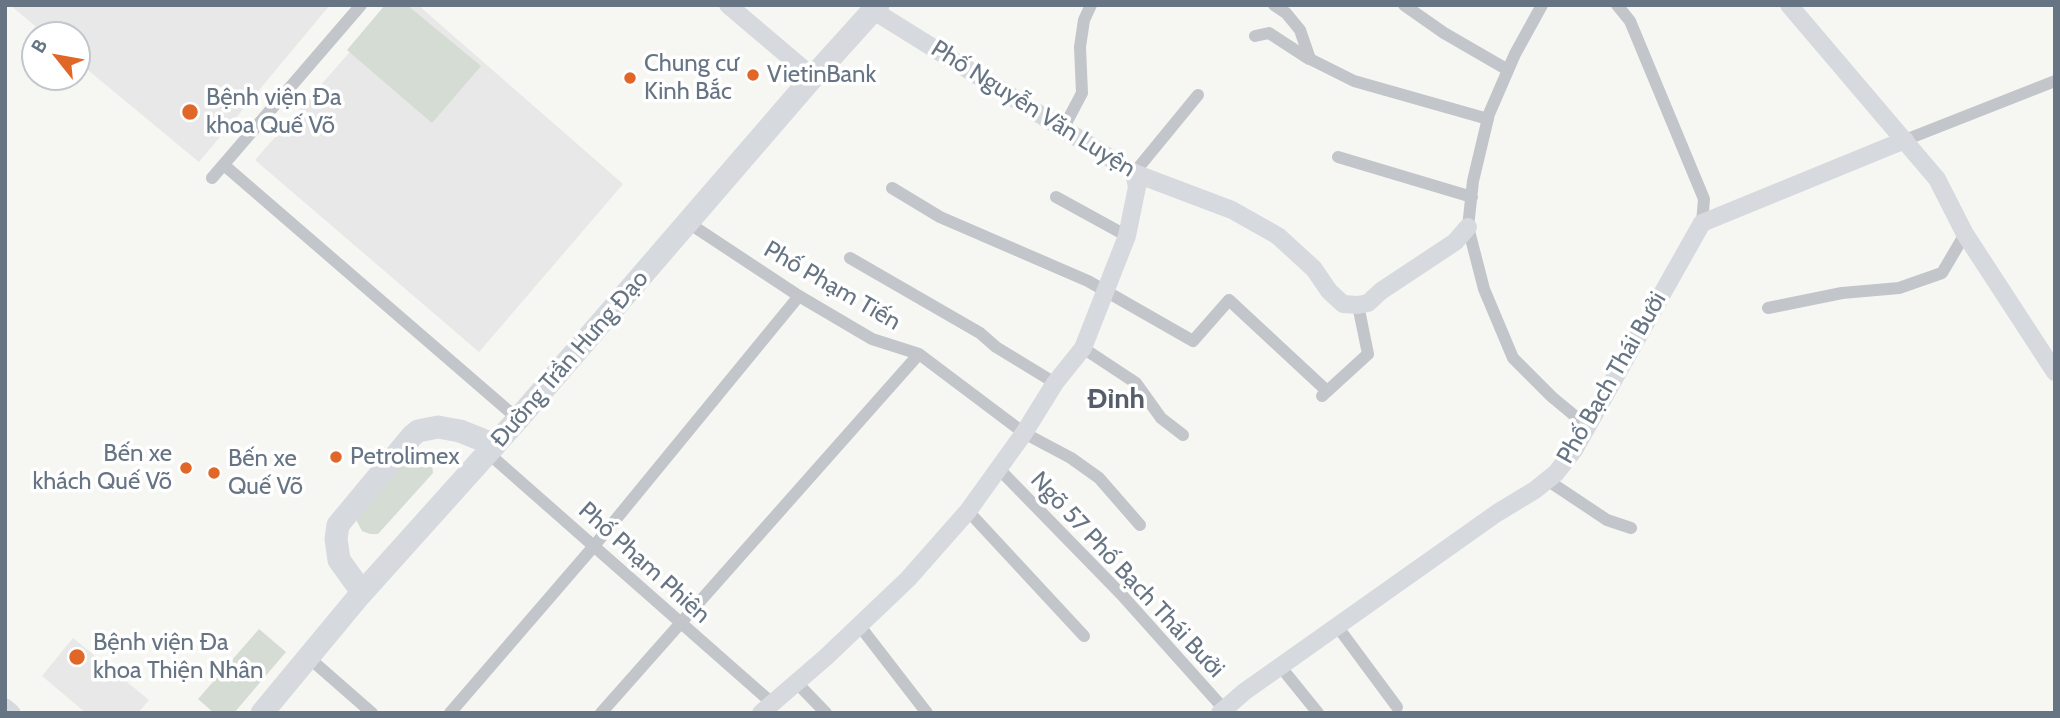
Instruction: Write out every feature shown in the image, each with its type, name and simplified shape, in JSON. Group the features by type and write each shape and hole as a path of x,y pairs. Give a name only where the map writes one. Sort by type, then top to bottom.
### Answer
{"highway":[{"name":"Đường Trần Hưng Đạo","path":"262,713 362,592 518,419 813,77 876,8"},
{"path":"362,592 345,571 340,560 337,548 338,525 412,436 418,431 438,427 460,431 491,449"}],"main road":[{"path":"5,708 11,713"}],"street":[{"path":"212,178 361,5"},
{"path":"728,5 813,77"},
{"path":"1063,129 1082,93 1080,47 1084,20 1091,5"},
{"path":"1274,5 1286,13 1300,30 1310,59"},
{"path":"1404,5 1444,33 1508,70"},
{"path":"1542,5 1508,70 1488,119 1473,181 1468,227 1484,289 1513,358 1552,397 1587,426"},
{"path":"1617,5 1630,21 1704,199 1702,223 2055,81"},
{"path":"1789,5 1937,179 1965,234 2055,372"},
{"name":"Phố Nguyễn Văn Luyện","path":"876,8 1134,173 1233,210 1254,221 1278,236 1296,252 1343,304 1358,305"},
{"path":"1255,36 1269,33 1310,59 1354,81 1488,119"},
{"path":"766,708 908,579 968,511 999,469 1055,383 1083,348 1127,236 1137,187 1134,173 1198,94"},
{"path":"1338,157 1472,197"},
{"path":"224,165 518,419"},
{"path":"891,188 940,217 1105,290 1193,341 1229,300 1324,394 1368,354 1358,305 1368,303 1381,291 1455,242 1468,227"},
{"path":"1056,197 1127,236"},
{"name":"Phố Phạm Tiến","path":"687,222 799,296 872,339 919,354 1024,433 1071,458 1099,478 1140,525"},
{"name":"Phố Bạch Thái Bưởi","path":"1222,711 1280,666 1556,473 1574,450 1702,223"},
{"path":"1768,308 1842,293 1899,288 1942,273 1965,234"},
{"path":"850,258 980,333 996,347 1055,383"},
{"path":"450,713 594,547 799,296"},
{"path":"1083,348 1136,383 1161,418 1183,435"},
{"path":"601,713 919,354"},
{"name":"Phố Phạm Phiên","path":"491,449 594,547 680,623 766,708"},
{"name":"Ngõ 57 Phố Bạch Thái Bưởi","path":"999,469 1121,594 1222,711"},
{"path":"1547,480 1607,520 1631,528"},
{"path":"968,511 1084,636"},
{"path":"859,625 928,713"},
{"path":"1337,626 1397,707"},
{"path":"308,657 372,713"},
{"path":"1280,666 1318,713"},
{"path":"796,682 827,713"}],"shaded area":[{"name":"Bệnh viện Đa khoa Quế Võ","path":"10,5 330,5 199,162 91,73 91,21 29,21"},
{"path":"385,5 407,5 481,66 432,123 347,50"},
{"path":"391,5 418,5 623,184 479,352 255,160"},
{"path":"413,450 426,456 432,464 433,473 378,534 362,531 354,516"},
{"path":"259,629 286,652 234,713 214,713 198,699"},
{"name":"Bệnh viện Đa khoa Thiện Nhân","path":"73,638 149,700 138,713 86,713 42,676"}],"place":[{"name":"VietinBank","path":"753,75"},
{"name":"Chung cư Kinh Bắc","path":"630,78"},
{"name":"Bệnh viện Đa khoa Quế Võ","path":"190,112"},
{"name":"Petrolimex","path":"336,457"},
{"name":"Bến xe khách Quế Võ","path":"186,468"},
{"name":"Bến xe Quế Võ","path":"214,473"},
{"name":"Bệnh viện Đa khoa Thiện Nhân","path":"77,657"}],"district":[{"name":"Đỉnh","path":"1116,400"}]}
